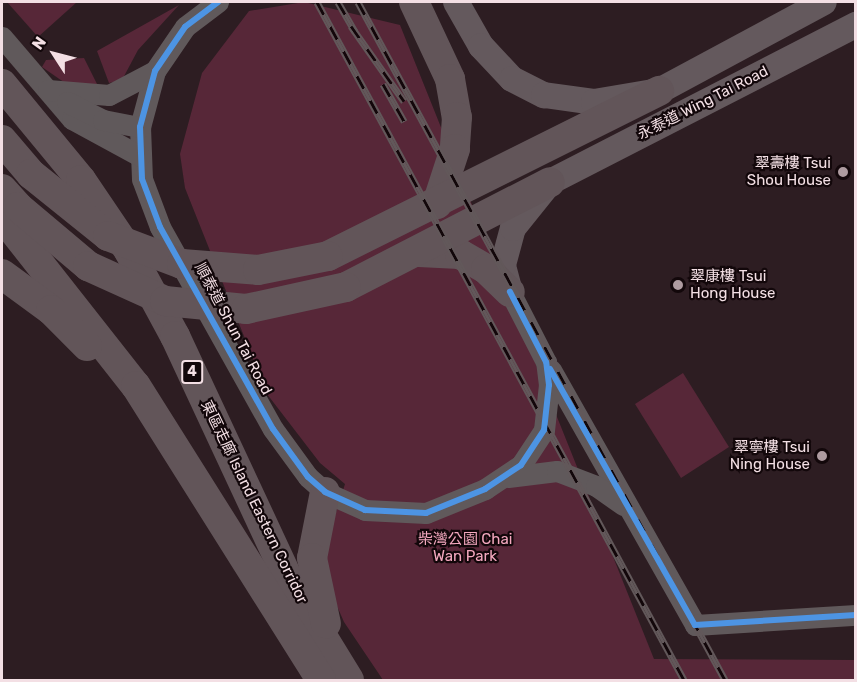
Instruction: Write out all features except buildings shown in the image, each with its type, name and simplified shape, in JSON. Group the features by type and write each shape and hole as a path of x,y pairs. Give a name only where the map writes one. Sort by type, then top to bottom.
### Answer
{"highway":[{"path":"413,2 450,79 457,117 455,149 437,204"},
{"name":"東區走廊 Island Eastern Corridor","path":"2,84 81,180 129,251 176,336 292,587 349,681"},
{"path":"2,140 31,174 108,236 182,264 258,270 328,256 437,204 658,91"},
{"path":"7,204 88,266 165,301 246,309 346,287 419,252 550,182"},
{"name":"東區走廊 Island Eastern Corridor","path":"7,204 171,440 321,681"},
{"path":"419,252 460,254 510,292"},
{"path":"2,274 51,310 171,440"},
{"path":"325,492 313,540 313,577 349,681"}],"main road":[{"path":"456,2 495,64 530,89 582,101 658,91"},
{"name":"永泰道 Wing Tai Road","path":"658,91 824,2"},
{"name":"永泰道 Wing Tai Road","path":"550,182 855,25"},
{"path":"510,292 503,265 513,228 550,182"}],"street":[{"name":"順泰道 Shun Tai Road","path":"218,2 185,27 155,71 140,127 140,156 160,227 273,429 325,492 365,510 426,513 504,477"},
{"path":"2,37 48,90 97,137 140,156"},
{"path":"48,90 110,94 155,71"},
{"path":"48,90 103,120 140,127"},
{"path":"510,292 546,362 695,625 855,615"},
{"path":"504,477 521,465 544,430 549,408 546,362"},
{"path":"504,477 548,471 577,477 631,511"}],"green space":[{"path":"7,2 77,2 38,37"},
{"name":"柴灣公園 Chai Wan Park","path":"304,2 400,25 654,659 855,660 855,680 383,680 344,622 319,565 345,484 320,463 267,394 185,188 180,154 202,73 249,11"},
{"path":"179,5 138,50 122,80 109,83 97,51"},
{"path":"84,58 98,86 68,85 42,67 46,60"},
{"path":"683,373 729,447 681,478 635,404"}],"railway":[{"path":"317,2 684,680"},
{"path":"338,2 355,32"},
{"path":"358,2 725,680"},
{"path":"351,26 404,101"},
{"path":"383,84 404,121"}],"cycle path":[{"path":"218,2 185,27 155,71 140,127 142,179 160,227 273,429 308,477 325,492 365,510 426,513 485,489 521,465 544,430 549,385 546,362 510,292"},
{"path":"550,369 695,625 856,615"}],"place":[{"name":"翠壽樓 Tsui Shou House","path":"843,172"},
{"name":"翠康樓 Tsui Hong House","path":"678,285"},
{"name":"翠寧樓 Tsui Ning House","path":"822,456"}]}
